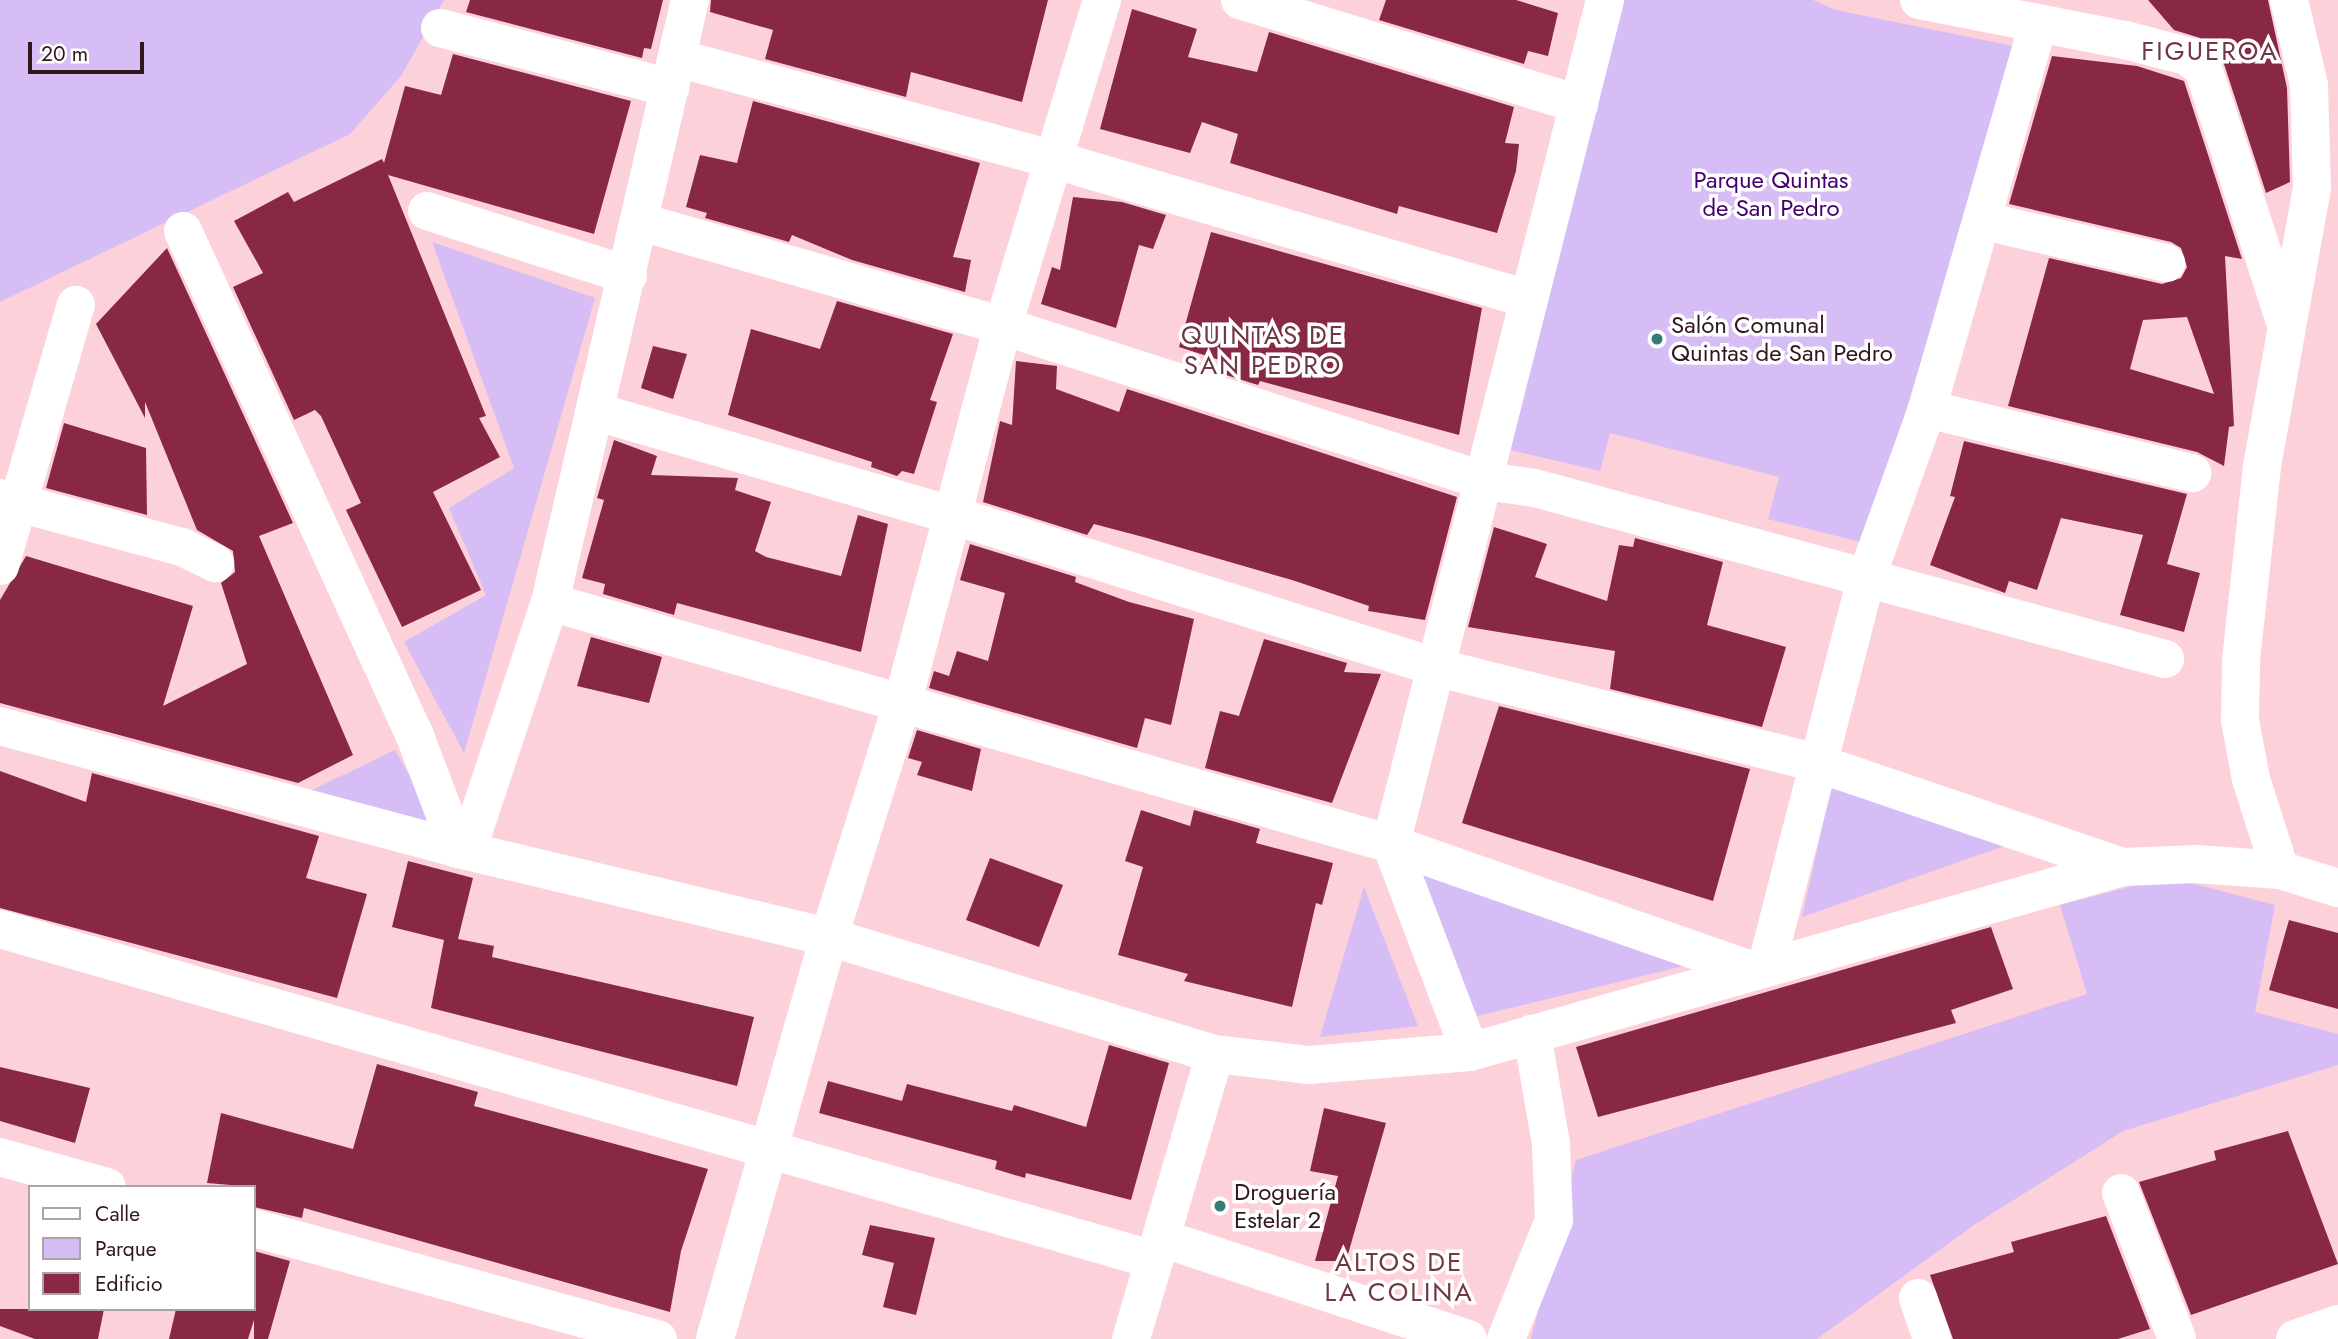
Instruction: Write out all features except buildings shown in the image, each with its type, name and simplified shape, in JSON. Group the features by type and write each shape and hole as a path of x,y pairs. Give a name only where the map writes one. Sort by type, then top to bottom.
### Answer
{"street":[{"path":"462,850 550,603 597,412 690,0"},
{"path":"715,1339 766,1148 903,701 1003,326 1102,0"},
{"path":"1240,0 1579,104"},
{"path":"1470,1052 1391,844 1439,668 1605,0"},
{"path":"1919,0 2174,52 2203,68 2287,329"},
{"path":"2280,870 2251,779 2240,720 2241,672 2262,466 2312,187 2309,85 2289,0"},
{"path":"1760,969 1820,764 1867,576 1927,409 1984,221 2038,25"},
{"path":"440,28 673,73 1052,159 1529,299"},
{"path":"427,211 628,275"},
{"path":"1984,221 2166,263"},
{"path":"640,222 1003,326 1485,481 1535,488 2165,659"},
{"path":"183,231 415,736 462,850"},
{"path":"0,566 11,501 76,305"},
{"path":"1927,409 2192,473"},
{"path":"597,412 952,514 1439,668 1820,764 2123,867"},
{"path":"11,501 182,547 215,564"},
{"path":"550,603 903,701 1391,844 1760,969"},
{"path":"0,726 462,850 829,937 1215,1054 1308,1065 1470,1052 2123,867 2197,864 2280,870 2338,888"},
{"path":"0,929 766,1148 1157,1249 1468,1339"},
{"path":"1506,1339 1554,1220 1551,1144 1532,1034"},
{"path":"1131,1339 1215,1054"},
{"path":"0,1157 100,1185"},
{"path":"2121,1193 2177,1339"},
{"path":"256,1229 658,1339"},
{"path":"1918,1298 1932,1339"},
{"path":"2295,1339 2338,1324"}],"green space":[{"path":"0,0 444,0 401,76 350,134 0,302"},
{"name":"Parque Quintas de San Pedro","path":"1623,0 1813,0 1836,10 2018,47 1865,543 1768,519 1779,477 1610,433 1600,471 1506,449"},
{"path":"432,242 595,298 464,753 404,642 486,595 449,508 514,468"},
{"path":"395,750 439,828 310,791"},
{"path":"1831,788 2010,844 1802,917"},
{"path":"1413,865 1696,963 1477,1016"},
{"path":"2167,877 2275,905 2255,1012 2338,1034 2338,1065 2123,1131 1974,1225 1817,1339 1531,1339 1576,1160 2087,994 2060,905"},
{"path":"1364,887 1418,1026 1320,1037"}],"place":[{"name":"Salón Comunal Quintas de San Pedro","path":"1657,339"},
{"name":"Droguería Estelar 2","path":"1220,1206"}],"district":[{"name":"FIGUEROA","path":"2210,52"},
{"name":"QUINTAS DE SAN PEDRO","path":"1263,351"},
{"name":"ALTOS DE LA COLINA","path":"1399,1278"}]}
